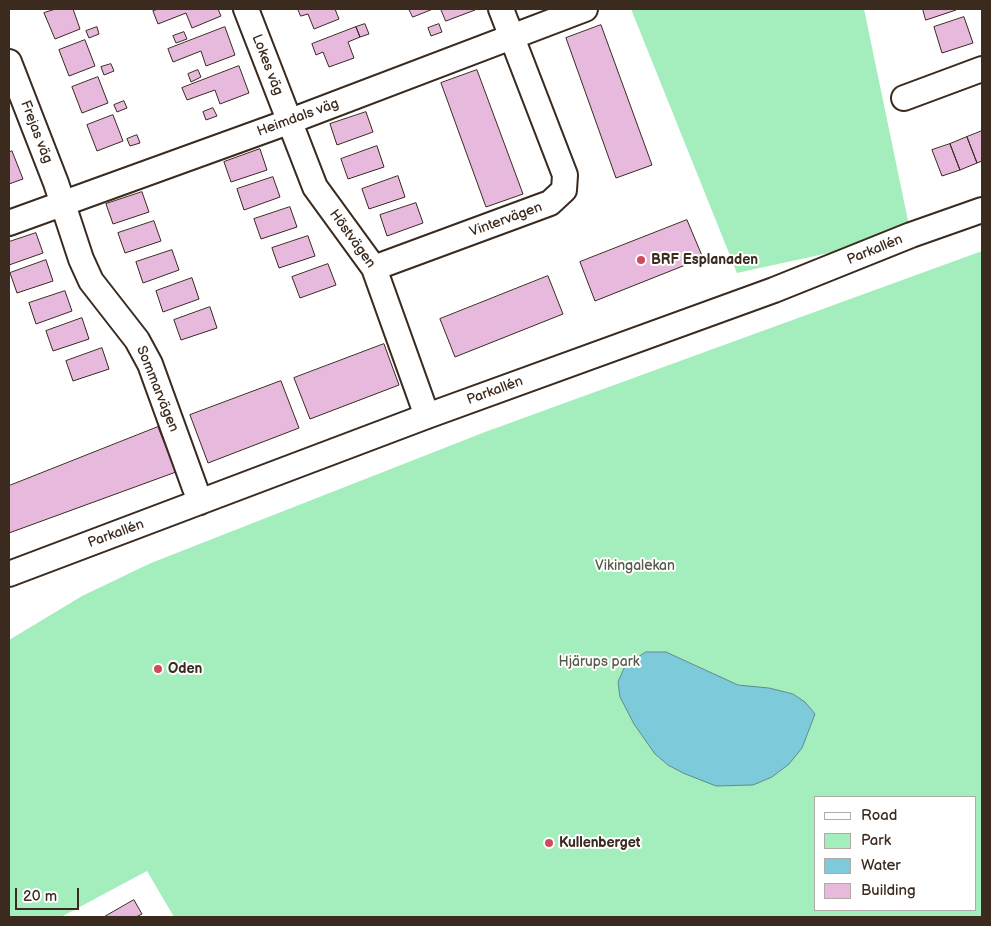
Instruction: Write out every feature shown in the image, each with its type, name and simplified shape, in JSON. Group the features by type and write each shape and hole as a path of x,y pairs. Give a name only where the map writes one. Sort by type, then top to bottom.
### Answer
{"street":[{"name":"Lokes väg","path":"246,9 288,122"},
{"name":"Vintervägen","path":"374,268 550,203 564,190 565,175 501,9"},
{"name":"Heimdals väg","path":"9,223 288,122 585,9"},
{"name":"Frejas väg","path":"9,62 62,203"},
{"path":"904,98 982,69"},
{"name":"Höstvägen","path":"288,122 315,188 374,268 427,416"},
{"name":"Sommarvägen","path":"62,203 91,282 137,340 150,364 200,502"},
{"name":"Parkallén","path":"9,574 427,416 774,290 912,235 982,210"}],"green space":[{"path":"631,9 864,9 911,235 737,273"},
{"name":"Hjärups park","path":"982,251 982,917 174,917 147,871 61,917 9,917 9,640 82,596 151,563 485,432"}],"water":[{"path":"646,652 666,652 738,685 769,688 793,694 805,702 815,714 802,748 789,764 772,777 753,785 716,786 668,765 655,754 634,724 620,697 618,682 625,666"}],"building":[{"path":"56,9 73,9 80,29 55,39 44,13"},
{"path":"159,9 218,9 221,16 192,28 186,13 158,24 153,11"},
{"path":"298,9 335,9 339,19 314,29 308,14 301,16"},
{"path":"409,9 433,9 413,17"},
{"path":"441,9 475,9 475,10 446,21"},
{"path":"923,9 956,9 956,10 926,20"},
{"path":"964,17 973,43 942,53 934,27"},
{"path":"365,24 369,34 360,37 356,27"},
{"path":"439,24 442,32 431,36 428,28"},
{"path":"601,25 652,165 616,178 566,38"},
{"path":"97,27 99,34 89,38 86,31"},
{"path":"225,27 235,55 206,66 201,51 173,62 168,49"},
{"path":"356,27 360,37 348,42 354,58 329,67 323,52 316,55 312,44"},
{"path":"184,32 187,39 176,43 173,36"},
{"path":"85,40 95,66 69,76 59,50"},
{"path":"111,64 114,71 104,75 101,67"},
{"path":"239,66 249,93 220,104 215,90 187,100 182,88"},
{"path":"198,70 201,77 191,82 188,74"},
{"path":"477,70 523,194 486,207 441,83"},
{"path":"98,77 108,103 82,113 72,87"},
{"path":"124,101 127,108 117,112 114,105"},
{"path":"213,108 217,116 206,120 203,112"},
{"path":"366,112 373,132 337,145 330,124"},
{"path":"113,115 123,141 97,151 87,125"},
{"path":"982,131 982,161 977,163 967,137"},
{"path":"137,135 140,143 130,146 127,139"},
{"path":"967,137 977,163 960,170 950,144"},
{"path":"950,144 960,170 942,176 932,150"},
{"path":"377,146 384,167 348,179 341,159"},
{"path":"260,149 267,170 231,182 224,162"},
{"path":"12,151 23,179 9,184 9,153"},
{"path":"398,176 405,197 369,209 362,189"},
{"path":"273,177 280,197 244,210 237,189"},
{"path":"142,192 149,212 113,224 106,204"},
{"path":"416,203 423,223 387,236 380,215"},
{"path":"290,207 297,227 261,239 254,219"},
{"name":"BRF Esplanaden","path":"687,220 703,258 595,301 580,262"},
{"path":"154,221 161,241 125,253 118,233"},
{"path":"36,233 43,253 9,265 9,242"},
{"path":"308,236 315,256 279,268 272,248"},
{"path":"172,250 179,270 143,283 136,262"},
{"path":"46,260 53,281 17,293 10,273"},
{"path":"328,264 336,285 300,298 292,277"},
{"path":"548,276 563,314 455,357 440,319"},
{"path":"192,278 199,299 163,312 156,291"},
{"path":"65,291 72,311 36,324 29,303"},
{"path":"210,307 217,328 181,340 174,320"},
{"path":"82,318 89,339 53,351 46,331"},
{"path":"384,344 399,385 310,419 294,378"},
{"path":"102,348 109,369 73,381 66,361"},
{"path":"281,381 299,428 208,463 190,415"},
{"path":"158,427 176,472 9,533 9,486"},
{"path":"134,900 142,914 136,917 104,917"}],"place":[{"name":"BRF Esplanaden","path":"641,260"},
{"name":"Oden","path":"158,669"},
{"name":"Kullenberget","path":"549,843"}],"park label":[{"name":"Vikingalekan","path":"635,566"}]}
